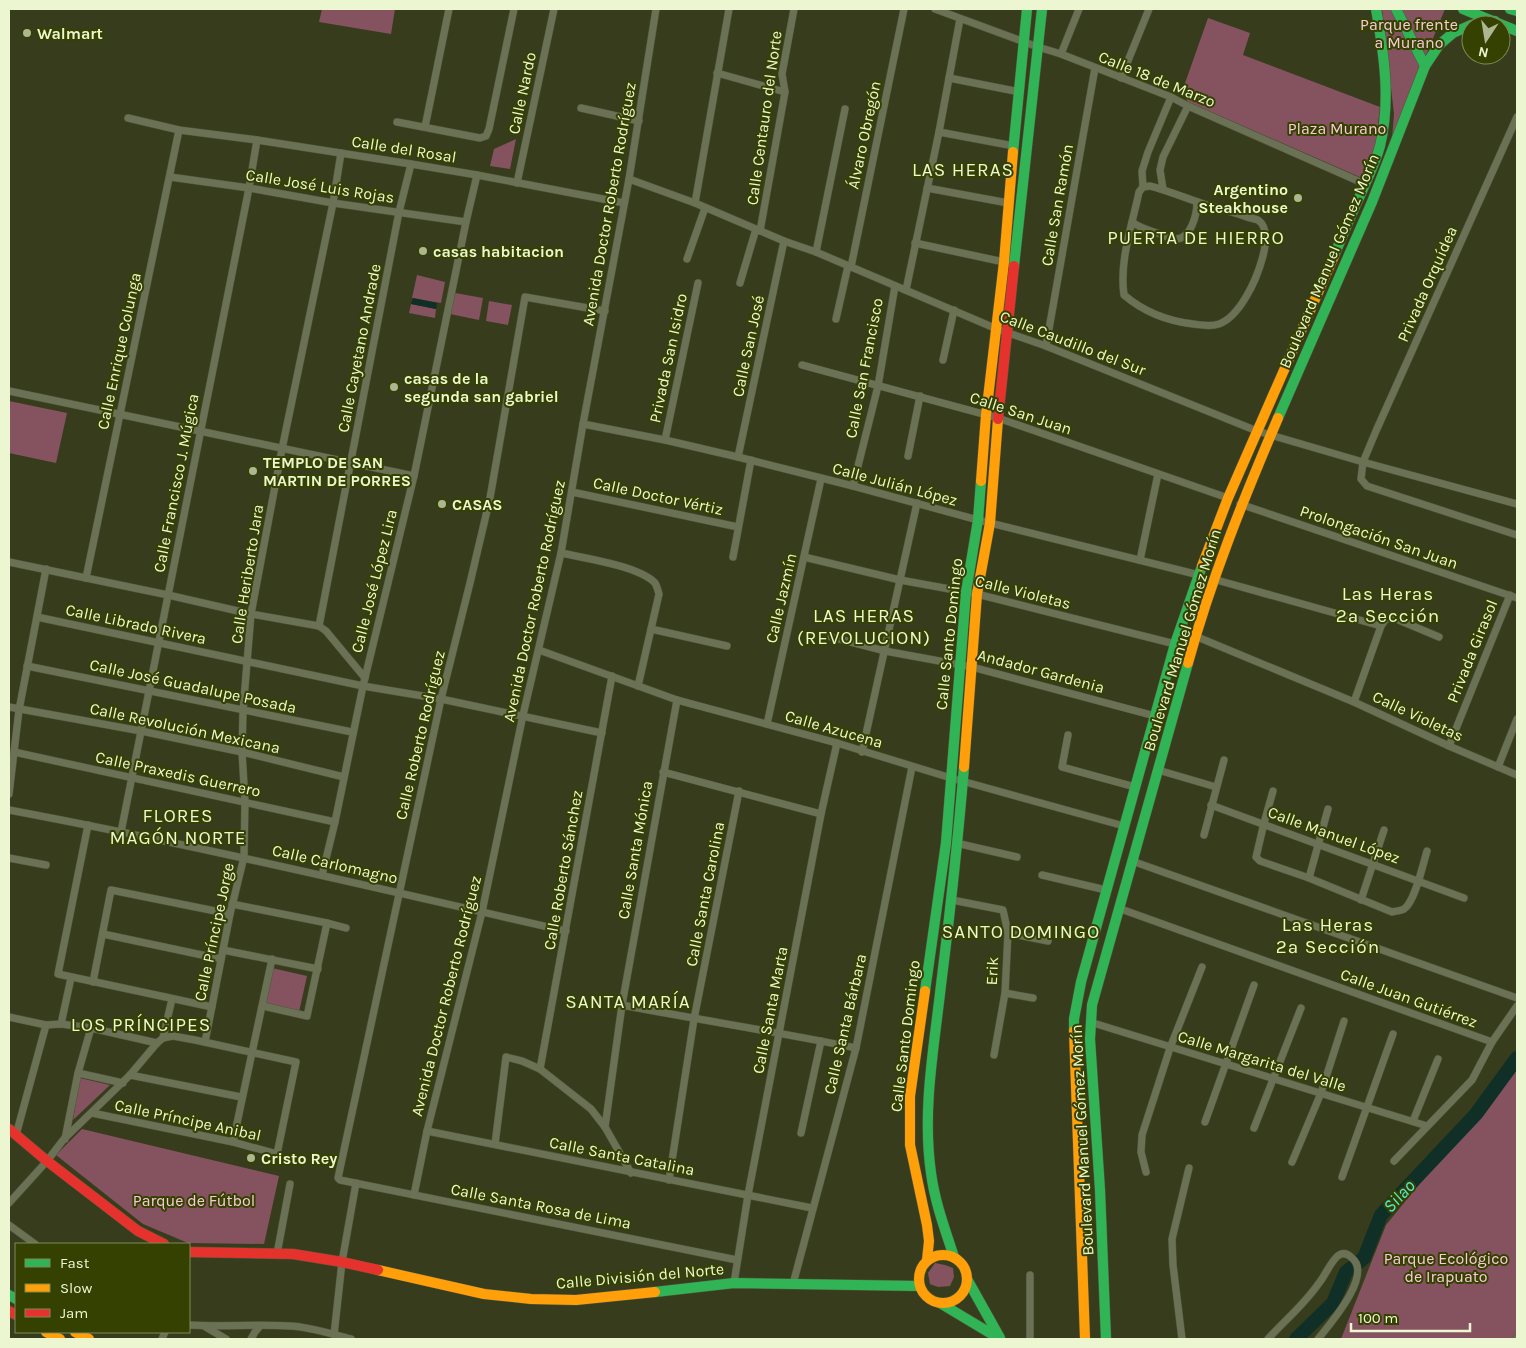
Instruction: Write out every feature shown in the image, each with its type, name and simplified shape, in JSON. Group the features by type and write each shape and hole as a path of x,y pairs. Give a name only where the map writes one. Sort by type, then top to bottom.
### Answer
{"street":[{"path":"425,126 449,9"},
{"path":"397,122 480,138 486,136 514,9"},
{"name":"Calle Nardo","path":"517,182 554,9"},
{"name":"Avenida Doctor Roberto Rodríguez","path":"414,1195 427,1131 482,912 523,715 561,553 629,179 656,9"},
{"path":"695,204 729,9"},
{"name":"Calle Centauro del Norte","path":"740,283 758,230 784,92 782,74 794,9"},
{"name":"Álvaro Obregón","path":"836,319 849,267 904,9"},
{"name":"Calle 18 de Marzo","path":"935,9 1061,54 1172,97 1188,106 1365,184"},
{"name":"Calle Santo Domingo","path":"927,1260 928,1225 910,1145 910,1096 946,843 966,592 978,520 986,415 1004,262 1027,9"},
{"name":"Calle Santo Domingo","path":"954,1257 937,1207 931,1173 928,1139 928,1096 952,900 977,594 990,523 998,418 1042,9"},
{"path":"1061,54 1079,9"},
{"path":"1121,78 1149,9"},
{"name":"Boulevard Manuel Gómez Morín","path":"1085,1339 1074,1018 1081,982 1155,716 1199,575 1228,498 1365,184 1381,140 1385,84 1376,9"},
{"path":"1463,9 1479,15"},
{"path":"1510,9 1517,11"},
{"path":"1397,10 1426,66"},
{"path":"906,290 960,18"},
{"name":"Boulevard Manuel Gómez Morín","path":"1106,1339 1100,1190 1090,1039 1090,1022 1095,988 1195,636 1240,504 1384,174 1426,66 1442,41 1451,33 1461,28"},
{"name":"Calle San Ramón","path":"1046,346 1095,68"},
{"path":"717,73 784,92"},
{"path":"949,78 1020,92"},
{"path":"1143,187 1150,186 1197,202 1230,210 1259,221 1265,231 1267,242 1246,298 1231,317 1221,323 1210,326 1177,322 1154,314 1124,296 1122,281 1128,238 1139,192 1143,187 1142,170 1172,97"},
{"path":"1163,190 1160,170 1163,157 1188,106"},
{"path":"581,108 638,120"},
{"path":"816,252 846,109"},
{"name":"Privada Orquídea","path":"1363,462 1517,117"},
{"name":"Calle del Rosal","path":"128,118 179,130 411,164 624,203"},
{"name":"Calle Enrique Colunga","path":"86,578 179,130"},
{"path":"938,132 1014,146"},
{"name":"Calle Francisco J. Múgica","path":"121,832 257,140"},
{"name":"Calle Heriberto Jara","path":"244,857 242,752 251,614 282,449 333,203 341,153"},
{"name":"Calle Cayetano Andrade","path":"319,626 399,212 411,164"},
{"name":"Calle José López Lira","path":"322,875 335,822 352,732 414,476 477,175"},
{"name":"Calle José Luis Rojas","path":"170,177 466,222"},
{"name":"Calle Caudillo del Sur","path":"629,179 705,208 784,242 816,252 1008,334 1046,346 1257,431 1517,504"},
{"path":"927,188 1008,204"},
{"path":"1132,222 1140,228 1175,239 1182,238 1188,233 1197,212 1197,202"},
{"path":"687,260 705,208"},
{"name":"Calle San José","path":"738,457 784,242"},
{"path":"915,243 1004,262"},
{"name":"Privada San Isidro","path":"665,440 698,283"},
{"name":"Calle San Francisco","path":"853,486 878,386 895,286"},
{"name":"Calle Roberto Rodríguez","path":"339,1179 441,699 490,498 525,297 605,311"},
{"path":"944,360 954,310"},
{"name":"Calle San Juan","path":"802,365 998,418 1228,498"},
{"path":"9,391 414,476"},
{"path":"908,456 920,396"},
{"name":"Calle Julián López","path":"583,424 665,440 751,460 978,520 1199,575"},
{"path":"732,557 751,460"},
{"path":"1363,462 1361,479 1367,486 1517,535"},
{"path":"1140,560 1158,474"},
{"name":"Calle Jazmín","path":"767,724 821,479"},
{"name":"Calle Doctor Vértiz","path":"572,492 738,528"},
{"path":"862,752 917,503"},
{"name":"Prolongación San Juan","path":"1240,504 1514,596"},
{"path":"561,553 627,568 656,584 659,594 638,686"},
{"name":"Calle Violetas","path":"804,557 900,580 977,594 1176,644"},
{"path":"9,562 251,614 319,626 326,631 364,682"},
{"path":"9,794 19,710 46,569"},
{"path":"1213,579 1381,626"},
{"name":"Privada Girasol","path":"1449,746 1514,596"},
{"name":"Calle Librado Rivera","path":"37,617 247,661 364,682 602,733"},
{"path":"1354,702 1381,626 1386,619 1394,618 1439,637"},
{"path":"651,629 727,646"},
{"name":"Calle Violetas","path":"1195,636 1354,702 1517,775"},
{"name":"Andador Gardenia","path":"831,637 885,651 960,664 1155,716"},
{"name":"Calle Azucena","path":"539,650 677,700 837,743 912,767 1124,826"},
{"name":"Calle José Guadalupe Posada","path":"27,666 352,732"},
{"name":"Calle Roberto Sánchez","path":"540,1069 612,676"},
{"name":"Calle Santa Mónica","path":"605,1127 622,1005 677,700"},
{"name":"Calle Revolución Mexicana","path":"9,707 242,752 344,777"},
{"path":"1498,767 1517,719"},
{"path":"1068,735 1062,767 1135,787"},
{"name":"Calle Santa Marta","path":"734,1283 748,1195 779,1032 821,814 837,743"},
{"name":"Calle Praxedis Guerrero","path":"14,752 335,822"},
{"path":"1204,835 1224,760"},
{"name":"Calle Santa Bárbara","path":"793,1284 856,1048 912,767"},
{"path":"1158,770 1216,787"},
{"path":"663,772 821,814"},
{"name":"Calle Santa Carolina","path":"669,1180 694,1019 739,791"},
{"path":"1273,791 1256,857 1260,861 1309,878 1392,912 1403,909 1410,902 1427,851"},
{"name":"Calle Manuel López","path":"1212,805 1464,898"},
{"path":"1309,878 1328,809"},
{"name":"Calle Carlomagno","path":"9,810 244,857 566,931"},
{"path":"88,825 58,974 212,1007"},
{"path":"1361,900 1384,830"},
{"path":"956,843 1017,857"},
{"name":"Calle Príncipe Jorge","path":"205,1042 232,904 244,857"},
{"path":"9,858 46,864"},
{"path":"1132,861 1517,998"},
{"path":"1042,875 1106,890"},
{"path":"1110,879 1126,883"},
{"path":"93,982 111,890 230,914"},
{"name":"Erik","path":"952,900 1003,910 1008,932 1005,993 994,1056"},
{"path":"232,904 346,928"},
{"name":"Calle Juan Gutiérrez","path":"1118,908 1492,1042"},
{"path":"263,1006 307,1016 327,923"},
{"path":"1008,932 1048,941"},
{"path":"102,934 221,959"},
{"path":"223,950 318,969"},
{"path":"233,1142 272,959"},
{"path":"1146,1172 1141,1152 1142,1135 1170,1048 1202,967"},
{"path":"61,1024 71,978"},
{"path":"1205,1122 1254,985"},
{"path":"1005,993 1033,998"},
{"name":"Calle Príncipe Jorge","path":"163,1038 172,999"},
{"path":"622,1005 694,1019 779,1032 856,1048"},
{"path":"1394,1161 1472,1080 1492,1042 1517,1006"},
{"path":"1254,1128 1301,1008"},
{"path":"9,1017 46,1025 61,1024 91,1028 157,1044"},
{"path":"1292,1162 1321,1093 1344,1021"},
{"name":"Calle Margarita del Valle","path":"1090,1022 1427,1126"},
{"path":"46,1025 13,1132 47,1161 138,1231 162,1243"},
{"path":"64,1139 78,1073 91,1028"},
{"path":"1342,1176 1393,1034"},
{"path":"9,1203 64,1139 123,1083 163,1038 173,1036 252,1052"},
{"path":"801,1133 821,1040"},
{"name":"Calle Príncipe Anibal","path":"92,1113 233,1142 278,1154 296,1062 252,1052"},
{"path":"495,1144 506,1057 522,1061 540,1069 591,1109 605,1127 631,1173"},
{"path":"1413,1121 1438,1059"},
{"path":"78,1073 123,1083"},
{"path":"130,1075 242,1097"},
{"name":"Calle Santa Catalina","path":"427,1131 812,1208"},
{"path":"1182,1339 1173,1265 1172,1239 1189,1168"},
{"name":"Calle Santa Rosa de Lima","path":"339,1179 737,1260"},
{"path":"334,1335 342,1262 356,1183"},
{"path":"277,1254 290,1184"},
{"path":"9,1225 34,1243"},
{"name":"Calle División del Norte","path":"190,1252 293,1254 342,1262 484,1294 532,1299 576,1300 734,1283 919,1286"},
{"path":"940,1303 950,1302 959,1297 965,1289 967,1279 966,1270 961,1262 954,1257 944,1254 927,1260 921,1268 918,1277 919,1286 924,1294 931,1300 940,1303 1000,1339"},
{"path":"1268,1339 1300,1308 1319,1284 1336,1257 1341,1254 1348,1254 1356,1262 1359,1269 1358,1276 1347,1300 1318,1339"},
{"path":"1030,1275 1030,1339"},
{"path":"967,1279 1000,1339"},
{"path":"190,1325 290,1326 308,1328 351,1339"},
{"path":"204,1326 226,1339"},
{"path":"251,1339 260,1326"},
{"path":"48,1333 60,1339"},
{"path":"77,1333 89,1339"}],"green space":[{"path":"322,9 395,9 391,34 319,22"},
{"name":"Parque frente a Murano","path":"1382,9 1445,9 1392,139 1394,114"},
{"name":"Plaza Murano","path":"1208,18 1250,33 1243,55 1380,107 1375,150 1362,178 1188,102 1184,96 1184,86"},
{"path":"516,139 510,169 490,166 494,149"},
{"path":"417,275 445,282 441,303 412,298"},
{"path":"455,293 483,298 479,320 450,314"},
{"path":"489,301 512,305 508,325 486,321"},
{"path":"411,304 436,309 435,318 409,313"},
{"path":"9,401 67,413 56,463 9,453"},
{"path":"272,968 307,976 299,1012 264,1005"},
{"name":"Parque Ecológico de Irapuato","path":"1517,1064 1517,1339 1341,1339 1386,1225"},
{"path":"80,1078 110,1085 73,1120"},
{"name":"Parque de Fútbol","path":"82,1129 279,1176 264,1244 188,1243 143,1224 56,1155"},
{"path":"935,1263 953,1268 954,1277 950,1286 938,1287 930,1284 928,1273"}],"water":[{"path":"413,298 437,303 436,309 411,304"}],"waterway":[{"name":"Silao","path":"1296,1339 1333,1303 1346,1272 1364,1258 1381,1215 1476,1114 1517,1058"}],"traffic: fast":[{"path":"1013,152 1027,9"},
{"path":"1014,266 1042,9"},
{"path":"1334,256 1374,163 1383,129 1386,95 1382,43 1376,9"},
{"path":"1396,9 1425,66"},
{"path":"1463,9 1517,31"},
{"path":"1510,9 1517,11"},
{"path":"1278,418 1372,202 1425,66 1439,45 1453,33 1461,29"},
{"path":"925,991 946,843 966,592 978,520 981,481"},
{"path":"1074,1031 1074,1019 1081,982 1175,644 1202,566"},
{"path":"1106,1339 1100,1190 1090,1039 1092,1005 1188,663"},
{"path":"954,1257 935,1195 931,1173 928,1102 954,876 964,767"},
{"path":"967,1279 1000,1338"},
{"path":"655,1292 734,1283 919,1286"},
{"path":"9,1295 15,1298"},
{"path":"940,1303 1000,1339"}],"traffic: slow":[{"path":"981,481 986,415 1004,262 1013,152"},
{"path":"1202,566 1228,498 1334,256"},
{"path":"1188,663 1229,539 1278,418"},
{"path":"964,767 977,594 990,523 998,419"},
{"path":"925,991 910,1096 910,1145 927,1225 929,1241 927,1260"},
{"path":"1074,1031 1085,1339"},
{"path":"938,1255 948,1255 960,1262 967,1274 967,1279 967,1284 960,1296 948,1303 938,1303 930,1299 923,1292 919,1284 919,1274 923,1266 930,1259 938,1255"},
{"path":"378,1270 484,1294 531,1299 576,1300 655,1292"},
{"path":"48,1333 60,1339"},
{"path":"77,1333 89,1339"}],"traffic: jam":[{"path":"998,419 1014,266"},
{"path":"9,1129 47,1161 138,1231 162,1243"},
{"path":"190,1252 293,1254 378,1270"},
{"path":"9,1311 15,1314"}],"place":[{"name":"Walmart","path":"27,33"},
{"name":"Argentino Steakhouse","path":"1298,198"},
{"name":"casas habitacion","path":"423,251"},
{"name":"casas de la segunda san gabriel","path":"394,387"},
{"name":"TEMPLO DE SAN MARTIN DE PORRES","path":"253,471"},
{"name":"CASAS","path":"442,504"},
{"name":"Cristo Rey","path":"251,1158"}],"district":[{"name":"LAS HERAS","path":"963,170"},
{"name":"PUERTA DE HIERRO","path":"1196,238"},
{"name":"Las Heras 2ª Sección","path":"1388,605"},
{"name":"LAS HERAS (REVOLUCION)","path":"864,627"},
{"name":"FLORES MAGÓN NORTE","path":"178,827"},
{"name":"SANTO DOMINGO","path":"1021,932"},
{"name":"Las Heras 2ª Sección","path":"1328,936"},
{"name":"SANTA MARÍA","path":"628,1002"},
{"name":"LOS PRÍNCIPES","path":"141,1025"}]}
